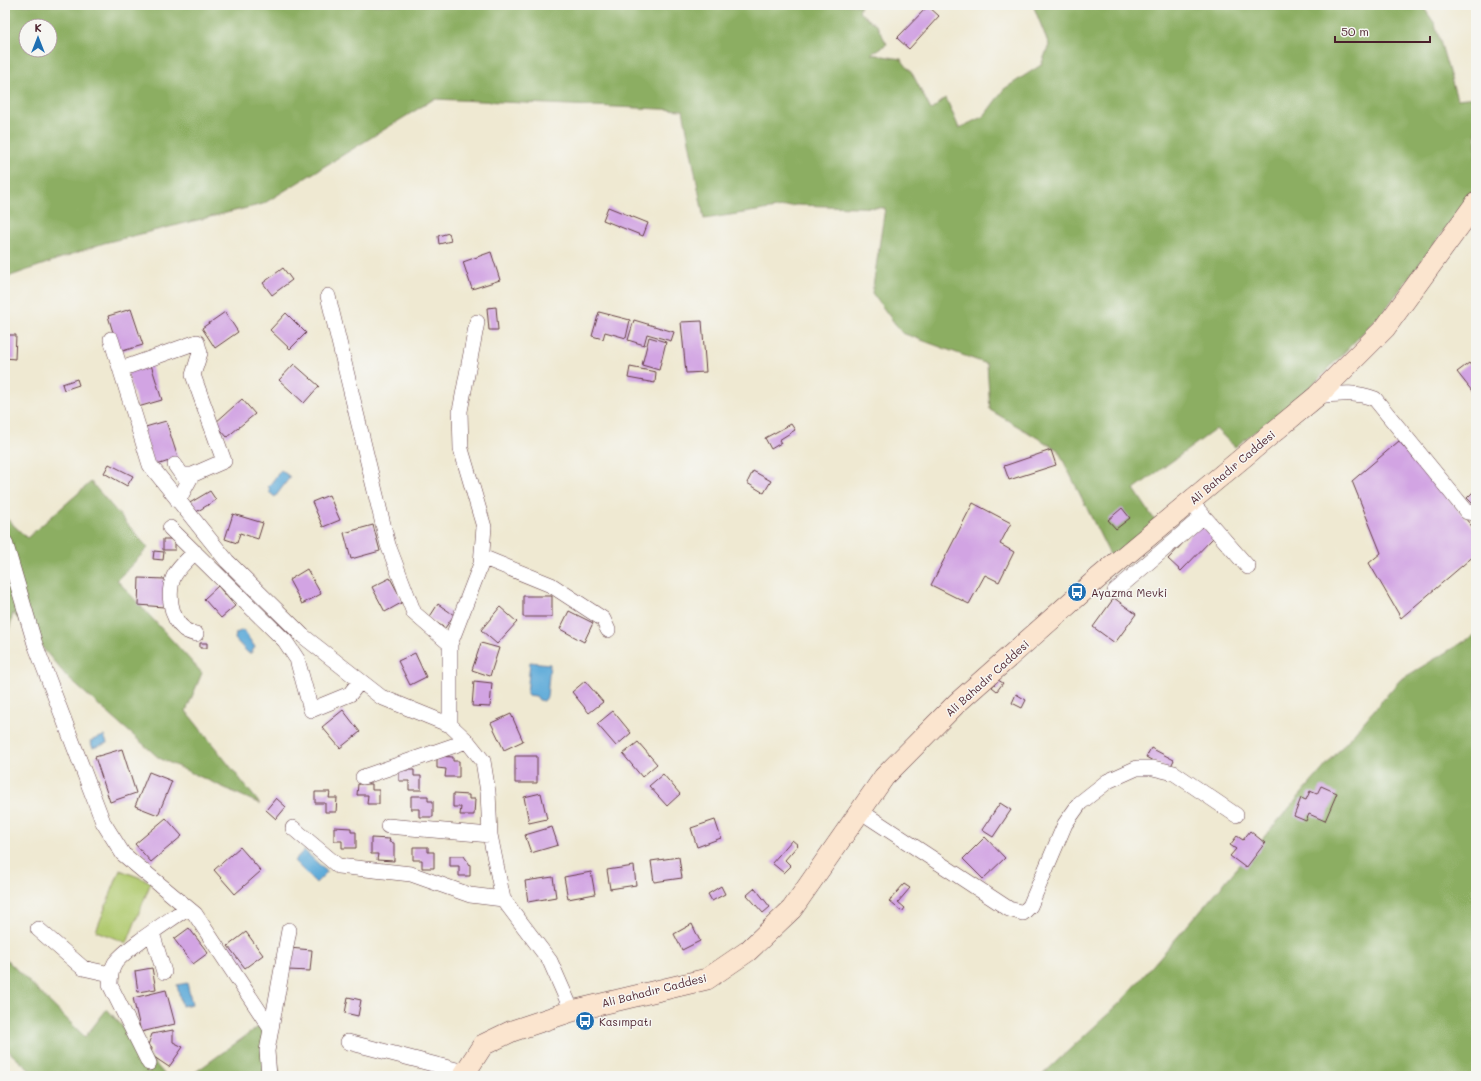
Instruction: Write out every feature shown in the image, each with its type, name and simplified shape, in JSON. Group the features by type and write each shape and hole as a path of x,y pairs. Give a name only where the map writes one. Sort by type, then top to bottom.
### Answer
{"main road":[{"name":"Ali Bahadır Caddesi","path":"464,1074 483,1045 512,1031 572,1011 707,979 748,951 792,909 884,777 957,703 1097,579 1197,509 1317,396 1385,328 1476,203"}],"street":[{"path":"328,296 388,545 414,613 450,644"},
{"path":"450,725 450,644 481,564 484,527 461,449 460,411 477,322"},
{"path":"111,339 150,465 227,561 303,636 360,681 381,697 450,725 467,741 484,762 488,792 490,835 503,899 550,961 572,1011"},
{"path":"121,369 197,342 200,353 193,375 224,461 192,475 182,475 175,465"},
{"path":"1317,396 1343,393 1362,394 1375,399 1467,512 1476,513"},
{"path":"178,501 192,475"},
{"path":"1115,591 1197,509 1248,567"},
{"path":"170,528 285,641 297,659 312,710 350,694 360,681"},
{"path":"5,542 35,644 103,822 123,854 195,914 271,1029"},
{"path":"195,552 174,575 170,588 171,606 177,620 184,629 196,634"},
{"path":"482,556 551,585 590,608 603,619 608,630"},
{"path":"363,777 467,741"},
{"path":"860,811 1009,909 1023,913 1030,906 1065,824 1080,803 1108,781 1137,768 1153,768 1174,773 1236,815"},
{"path":"388,826 490,835"},
{"path":"293,828 338,866 411,874 470,895 503,899"},
{"path":"149,1063 110,985 110,974 114,964 125,954 187,908"},
{"path":"38,929 83,968 110,974"},
{"path":"269,1076 267,1051 289,930"},
{"path":"152,933 164,972"},
{"path":"348,1042 464,1074"}],"green space":[{"path":"5,5 861,5 859,12 877,26 887,44 871,54 901,59 913,75 931,110 946,98 959,128 984,116 1004,89 1041,65 1049,45 1033,5 1422,5 1435,24 1457,99 1476,97 1476,188 1384,311 1307,391 1235,447 1216,429 1134,489 1160,528 1113,561 1058,450 990,410 987,364 902,333 872,293 885,208 796,205 704,219 683,110 434,99 263,204 104,243 5,278"},
{"path":"91,482 148,548 117,580 202,673 186,711 260,804 159,758 68,678 13,613 5,647 5,517 27,538"},
{"path":"1476,634 1476,1076 1041,1076 1121,1002 1400,680"},
{"path":"120,870 151,882 127,943 96,931"},
{"path":"5,958 85,1037 107,1009 166,1076 36,1076 5,1048"},
{"path":"268,1020 280,1076 190,1076"}],"water":[{"path":"281,470 290,477 275,497 268,491 270,489 268,487"},
{"path":"243,630 255,647 251,653 248,653 235,639 236,633"},
{"path":"530,662 550,664 547,697 544,701 539,700 536,696 527,695"},
{"path":"104,736 107,743 93,748 90,741"},
{"path":"304,850 327,872 316,883 294,861"},
{"path":"187,983 192,1004 182,1006 177,985"}],"building":[{"path":"928,6 939,16 909,49 897,38"},
{"path":"608,207 648,223 643,236 603,220"},
{"path":"449,233 451,241 439,244 438,236"},
{"path":"491,252 500,280 472,289 463,262"},
{"path":"283,268 292,280 272,295 263,283"},
{"path":"496,307 498,330 489,330 487,308"},
{"path":"131,309 143,345 119,352 108,316"},
{"path":"225,312 238,332 215,348 202,328"},
{"path":"599,312 630,320 626,338 605,332 603,339 592,336"},
{"path":"286,313 306,333 290,349 270,330"},
{"path":"634,320 674,332 671,341 647,334 644,345 628,340"},
{"path":"702,321 706,372 686,373 681,322"},
{"path":"5,335 16,335 15,359 5,358"},
{"path":"649,337 666,342 659,370 642,365"},
{"path":"1469,363 1476,372 1476,396 1457,372"},
{"path":"294,364 319,386 304,403 279,380"},
{"path":"151,365 162,400 138,407 127,372"},
{"path":"630,367 656,372 655,383 628,378"},
{"path":"77,379 79,385 64,390 62,384"},
{"path":"242,399 255,414 227,437 215,423"},
{"path":"166,421 178,458 154,466 142,428"},
{"path":"791,424 795,430 779,440 781,443 771,449 765,438"},
{"path":"1399,441 1476,531 1476,554 1401,618 1369,563 1381,553 1352,481"},
{"path":"1051,450 1056,465 1009,480 1004,466"},
{"path":"109,464 133,476 127,486 104,473"},
{"path":"753,471 771,481 764,493 747,483"},
{"path":"1475,490 1476,491 1476,507 1467,498"},
{"path":"210,491 216,500 193,514 188,504"},
{"path":"329,495 340,520 323,527 312,502"},
{"path":"973,503 1011,523 1000,544 1014,552 999,582 985,575 969,604 931,585"},
{"path":"1122,508 1130,518 1116,529 1108,520"},
{"path":"233,514 263,523 258,539 240,533 237,543 225,539"},
{"path":"1201,524 1214,537 1181,571 1168,559"},
{"path":"373,525 380,551 351,559 344,533"},
{"path":"163,539 175,539 175,550 163,550"},
{"path":"154,551 164,552 163,560 153,559"},
{"path":"307,569 321,594 302,604 289,580"},
{"path":"139,578 165,579 164,607 138,605"},
{"path":"390,578 403,602 385,612 372,587"},
{"path":"218,586 235,606 221,618 204,599"},
{"path":"523,596 552,596 552,617 523,617"},
{"path":"1114,598 1136,614 1115,643 1093,627"},
{"path":"438,604 454,615 445,628 429,618"},
{"path":"500,607 517,622 497,644 481,630"},
{"path":"569,611 593,623 584,642 560,629"},
{"path":"200,643 207,643 207,648 200,648"},
{"path":"481,643 499,648 490,676 472,670"},
{"path":"415,653 426,677 410,685 398,661"},
{"path":"998,680 1003,683 997,691 992,687"},
{"path":"474,681 492,683 490,707 472,706"},
{"path":"585,681 603,702 589,713 572,692"},
{"path":"1016,694 1026,700 1022,708 1012,703"},
{"path":"343,710 360,732 340,748 322,727"},
{"path":"613,711 631,733 616,746 597,724"},
{"path":"511,714 523,741 504,750 491,723"},
{"path":"638,742 657,764 642,777 623,754"},
{"path":"1151,748 1174,760 1169,770 1146,757"},
{"path":"122,749 136,793 110,802 95,757"},
{"path":"437,756 453,757 453,761 459,761 459,777 445,777 446,769 437,768"},
{"path":"515,756 537,756 537,783 515,783"},
{"path":"399,770 414,770 414,776 421,776 421,790 409,790 409,781 399,781"},
{"path":"149,772 172,781 158,815 135,806"},
{"path":"663,774 680,794 667,806 649,786"},
{"path":"358,784 372,784 372,790 379,790 379,804 367,804 368,795 357,795"},
{"path":"1321,786 1337,793 1325,821 1309,814 1306,821 1294,816 1301,798 1306,800 1310,791 1317,794"},
{"path":"315,792 330,792 329,798 337,798 336,812 325,812 325,803 315,803"},
{"path":"541,793 547,819 529,823 524,797"},
{"path":"453,794 469,795 469,799 475,799 474,815 460,815 461,807 453,807"},
{"path":"411,796 428,796 428,801 433,801 433,817 419,817 419,809 411,809"},
{"path":"276,798 286,807 276,819 266,810"},
{"path":"1000,803 1011,810 993,837 982,830"},
{"path":"166,818 182,836 151,862 135,844"},
{"path":"715,820 721,838 697,847 691,828"},
{"path":"334,827 351,828 351,832 356,832 356,848 342,848 342,841 334,841"},
{"path":"552,827 558,845 531,853 525,835"},
{"path":"1250,831 1265,843 1246,868 1230,856 1236,849 1230,845 1237,836 1243,840"},
{"path":"985,837 1005,858 983,879 963,859"},
{"path":"371,838 390,839 389,842 394,843 394,861 377,860 378,854 371,854"},
{"path":"792,840 798,845 785,860 791,866 784,873 772,863"},
{"path":"240,847 261,871 235,894 214,870"},
{"path":"413,847 428,847 428,852 434,852 434,868 422,868 422,860 413,860"},
{"path":"450,856 464,856 470,865 470,876 459,876 459,866 450,866"},
{"path":"679,857 682,878 654,882 651,861"},
{"path":"634,866 636,885 610,889 607,870"},
{"path":"591,872 595,894 568,899 564,877"},
{"path":"553,877 556,897 528,902 525,881"},
{"path":"904,884 910,888 898,902 905,908 902,912 889,901"},
{"path":"721,886 725,894 712,901 708,894"},
{"path":"755,888 770,907 763,913 747,895"},
{"path":"692,924 700,941 682,950 674,934"},
{"path":"189,928 208,953 193,964 174,939"},
{"path":"246,932 263,955 245,968 228,946"},
{"path":"289,948 312,950 310,971 288,970"},
{"path":"152,968 156,989 138,992 135,971"},
{"path":"166,990 175,1024 141,1032 133,998"},
{"path":"348,997 361,1000 358,1016 345,1013"},
{"path":"173,1030 173,1042 183,1047 169,1067 151,1055 152,1048 148,1045 152,1034"}],"place":[{"name":"Ayazma Mevki","path":"1077,592"},
{"name":"Kasımpatı","path":"585,1021"}]}
